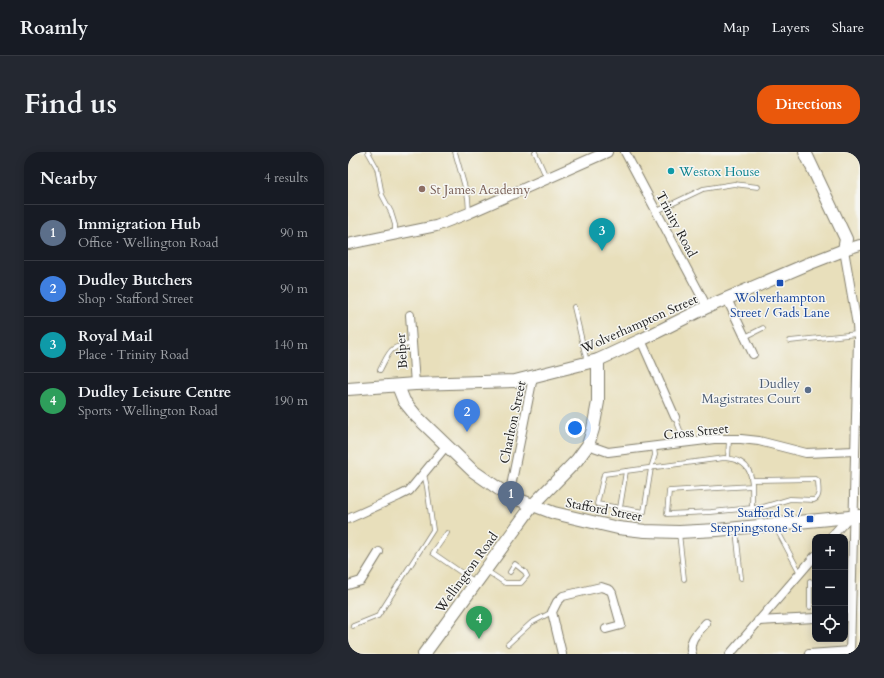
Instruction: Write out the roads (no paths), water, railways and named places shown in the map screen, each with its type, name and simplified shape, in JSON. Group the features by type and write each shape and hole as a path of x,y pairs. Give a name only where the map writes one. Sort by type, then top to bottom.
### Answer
{"main road":[{"path":"805,152 846,239 844,250"},
{"name":"Wolverhampton Street","path":"348,389 415,384 515,381 593,361 641,340 707,307 844,250"},
{"path":"588,445 598,402 593,361"},
{"name":"Stafford Street","path":"398,386 404,401 417,417 473,470 508,496 554,513 618,528 645,531 679,532 854,516"},
{"name":"Wellington Road","path":"424,654 532,506 577,460 588,445"}],"street":[{"path":"348,244 436,226 607,152"},
{"name":"Trinity Road","path":"625,152 707,307"},
{"name":"Wolverhampton Street","path":"844,250 860,245"},
{"path":"809,654 850,653 848,616 857,473 855,451 858,410 857,334 844,250"},
{"path":"727,299 753,354"},
{"name":"Belper","path":"410,315 415,384"},
{"path":"641,340 675,417"},
{"name":"Charlton Street","path":"508,496 533,377"},
{"name":"Cross Street","path":"588,445 608,452 714,439 730,439 759,441 806,453 855,451"},
{"path":"348,519 409,491 447,445"},
{"path":"834,534 854,516"},
{"path":"348,585 361,581 379,552"},
{"path":"730,654 812,559"},
{"path":"562,654 552,612 557,602 563,596 601,587 612,593 621,625 606,629"},
{"path":"758,621 812,618"},
{"path":"692,654 691,645 693,638 706,623"}],"lane":[{"path":"368,152 378,168 382,195 392,212 395,225 395,234"},
{"path":"455,152 468,198 469,213"},
{"path":"535,152 547,179"},
{"path":"656,212 703,189 734,184 758,187"},
{"path":"574,306 593,361"},
{"path":"745,337 763,328"},
{"path":"790,342 857,334"},
{"path":"380,370 391,350 398,346 412,344"},
{"path":"675,417 685,443"},
{"path":"728,458 730,439"},
{"path":"654,447 655,455 651,468 644,512 597,504 604,474 651,468 713,459 728,458 742,462 750,471 752,480 752,508"},
{"path":"620,508 626,471"},
{"path":"353,626 378,616 433,530 424,472"},
{"path":"752,480 816,479 818,481 818,496 817,499 814,500 790,499 760,508 667,514 669,490 752,486"},
{"path":"774,524 800,573"},
{"path":"735,528 741,578"},
{"path":"679,532 684,579"},
{"path":"447,533 433,553 476,583"},
{"path":"485,569 505,583 521,583 527,576 525,572 515,564 510,572"},
{"path":"810,581 810,607"},
{"path":"508,644 531,624 552,612"}],"place":[{"name":"Westox House","path":"671,171"},
{"name":"St James Academy","path":"422,189"},
{"name":"Royal Mail","path":"602,251"},
{"name":"Wolverhampton Street / Gads Lane","path":"780,283"},
{"name":"Dudley Magistrates Court","path":"808,390"},
{"name":"Dudley Butchers","path":"467,432"},
{"name":"Immigration Hub","path":"511,514"},
{"name":"Stafford St / Steppingstone St","path":"810,519"},
{"name":"Dudley Leisure Centre","path":"479,639"}]}
